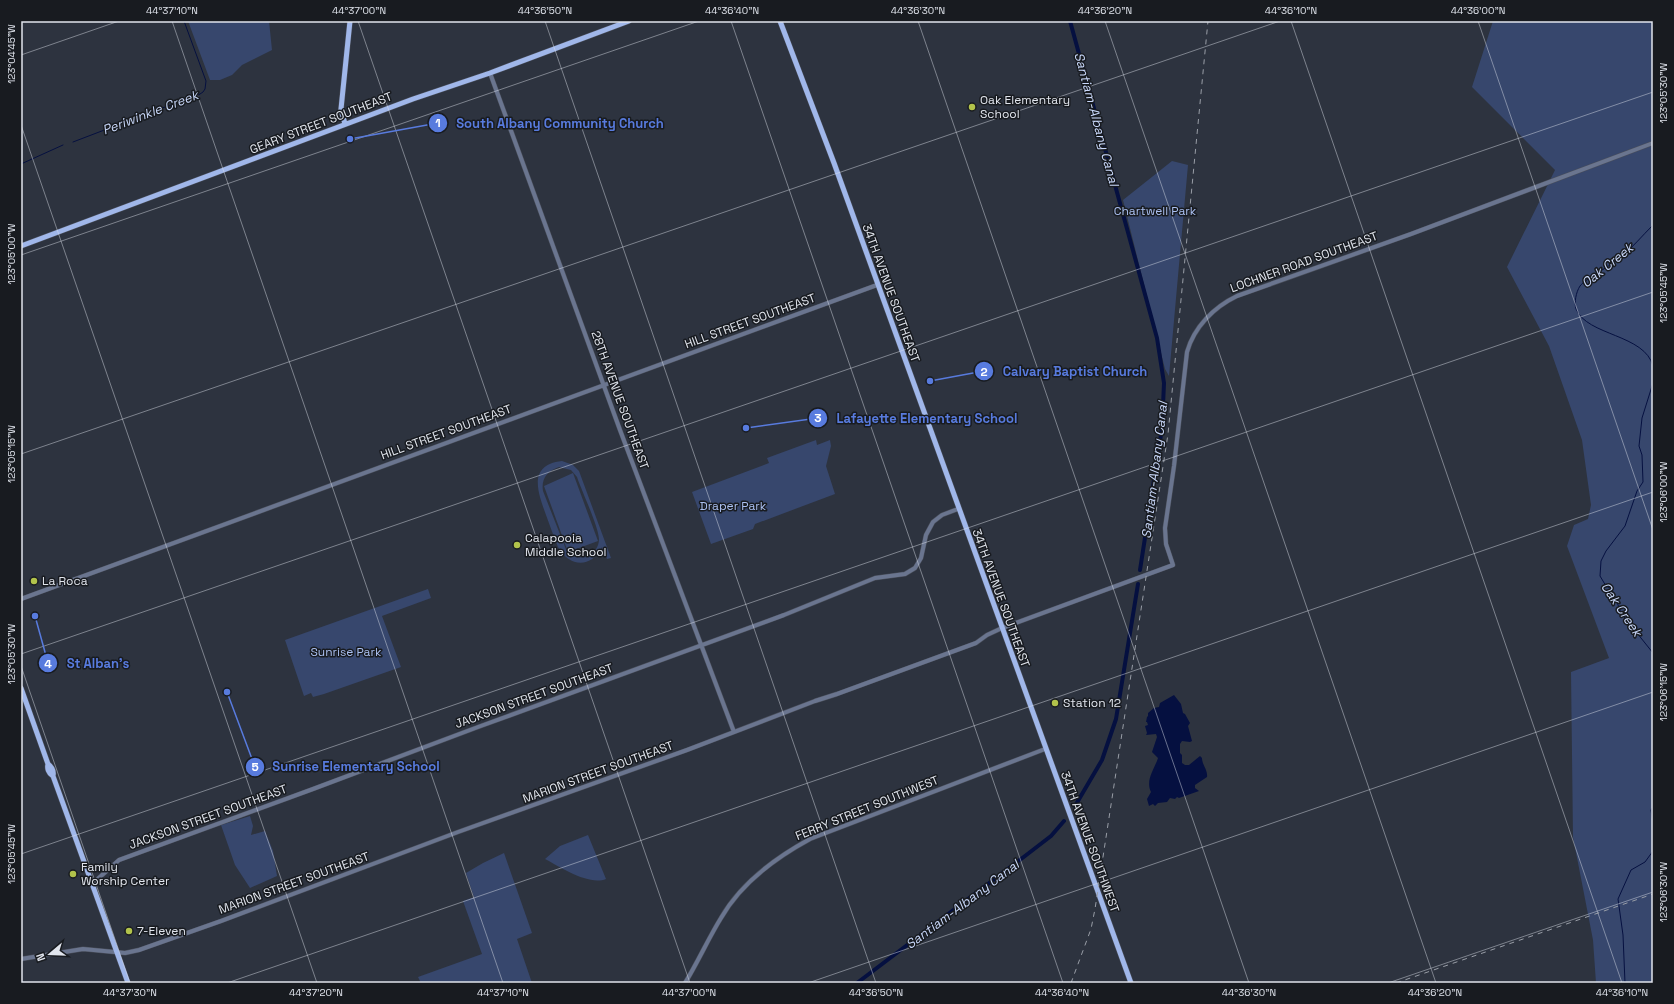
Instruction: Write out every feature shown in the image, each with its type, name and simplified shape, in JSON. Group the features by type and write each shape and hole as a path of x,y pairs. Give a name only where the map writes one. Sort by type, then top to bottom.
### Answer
{"main road":[{"path":"345,124 341,109 350,21"},
{"name":"GEARY STREET SOUTHEAST","path":"21,246 345,124 490,73 629,21"},
{"name":"34TH AVENUE SOUTHEAST","path":"780,21 834,163 877,285 925,413 1030,708"},
{"path":"21,688 48,764 51,766 53,776 128,983"},
{"name":"34TH AVENUE SOUTHWEST","path":"1030,708 1131,983"}],"street":[{"name":"28TH AVENUE SOUTHEAST","path":"490,73 604,385 734,732"},
{"name":"LOCHNER ROAD SOUTHEAST","path":"1173,565 1166,544 1165,528 1174,466 1186,352 1189,342 1202,323 1217,308 1237,296 1411,234 1653,144"},
{"name":"HILL STREET SOUTHEAST","path":"21,599 877,285"},
{"name":"JACKSON STREET SOUTHEAST","path":"92,884 119,860 799,610 875,578 900,575 909,572 918,564 921,558 926,535 933,522 942,515 958,509"},
{"name":"MARION STREET SOUTHEAST","path":"21,959 84,949 117,953 139,950 976,643 987,635 1002,628 1173,565"},
{"name":"FERRY STREET SOUTHWEST","path":"685,983 722,916 743,888 768,865 785,853 810,839 1045,750"}],"green space":[{"path":"188,21 269,21 272,50 242,65 232,75 220,80 210,80"},
{"path":"1493,21 1653,21 1653,983 1596,983 1593,940 1573,837 1571,672 1609,658 1567,546 1574,525 1588,519 1591,505 1582,440 1549,346 1507,267 1555,170 1472,87"},
{"name":"Chartwell Park","path":"1172,161 1188,165 1169,376 1165,369 1123,200"},
{"name":"Draper Park","path":"816,440 817,445 830,440 831,446 826,466 835,494 755,524 753,529 711,544 692,492 769,463 767,458"},
{"path":"562,461 573,465 579,471 611,558 607,559 602,547 592,559 580,563 574,562 568,559 558,547 538,489 539,474 544,468","holes":["559,467 571,470 577,477 593,517 599,539 598,545 594,552 584,557 574,556 567,552 543,491 544,479 548,473"]},
{"path":"573,473 598,541 568,552 544,486"},
{"name":"Sunrise Park","path":"428,589 431,598 382,616 401,667 324,694 313,697 311,693 304,696 285,640"},
{"path":"250,816 253,826 251,835 265,831 273,851 277,876 250,888 235,865 221,825"},
{"path":"588,835 606,879 591,880 583,878 566,871 545,859 560,846"},
{"path":"504,853 532,933 517,939 532,983 421,983 418,977 482,954 463,901 474,897 466,873"}],"shaded area":[{"path":"1174,695 1181,704 1183,713 1190,723 1188,726 1192,741 1182,741 1180,744 1182,763 1189,765 1200,756 1207,772 1207,777 1195,785 1195,788 1199,791 1179,798 1177,797 1175,799 1170,798 1167,802 1158,803 1155,806 1153,804 1149,806 1147,799 1151,792 1149,783 1158,758 1152,752 1157,737 1156,734 1146,735 1147,733 1145,726 1148,725 1146,722 1147,717 1148,713 1154,708 1159,707 1160,703"}],"waterway":[{"name":"Periwinkle Creek","path":"73,142 162,108 194,98 203,92 206,81 184,21"},
{"name":"Santiam-Albany Canal","path":"1070,21 1157,338 1164,383 1162,428 1140,570"},
{"name":"Periwinkle Creek","path":"21,164 63,145"},
{"name":"Oak Creek","path":"1653,225 1620,258 1580,286 1577,291 1575,304 1576,309 1582,318 1592,325 1639,347 1648,355 1653,366"},
{"name":"Oak Creek","path":"1653,383 1642,418 1639,446 1642,455 1643,482 1637,491 1625,526 1606,551 1601,561 1600,576 1606,586 1612,589 1621,613 1653,653"},
{"name":"Santiam-Albany Canal","path":"1075,806 1102,760 1116,719 1138,584"},
{"name":"Oak Creek","path":"1653,807 1651,810 1653,823"},
{"name":"Santiam-Albany Canal","path":"857,983 1051,836 1064,821"},
{"name":"Oak Creek","path":"1625,983 1623,935 1618,899 1631,870 1645,862 1653,851"}],"railway":[{"path":"1071,983 1091,929 1095,909 1168,434 1208,21"},
{"path":"1396,983 1653,894"}],"place":[{"name":"Oak Elementary School","path":"972,107"},
{"name":"South Albany Community Church","path":"350,139"},
{"name":"Calvary Baptist Church","path":"930,381"},
{"name":"Lafayette Elementary School","path":"746,428"},
{"name":"Calapooia Middle School","path":"517,545"},
{"name":"La Roca","path":"34,581"},
{"name":"St Alban's","path":"35,616"},
{"name":"Sunrise Elementary School","path":"227,692"},
{"name":"Station 12","path":"1055,703"},
{"name":"Family Worship Center","path":"73,874"},
{"name":"7-Eleven","path":"129,931"}]}
